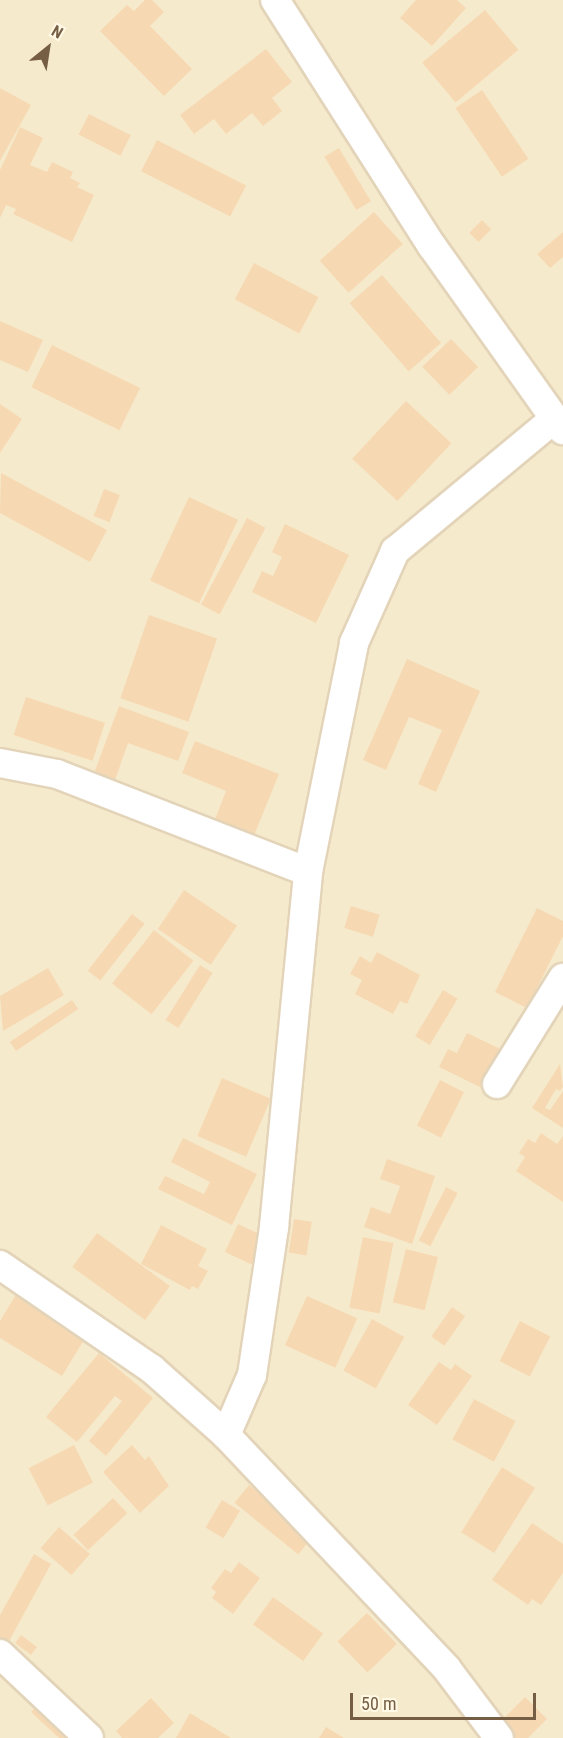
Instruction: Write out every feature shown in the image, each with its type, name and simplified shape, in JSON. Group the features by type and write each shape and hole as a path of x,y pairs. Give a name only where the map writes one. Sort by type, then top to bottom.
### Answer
{"street":[{"path":"226,1435 252,1375 273,1227 308,872 354,643 395,551 559,424 432,246 275,0"},
{"path":"0,763 57,774 308,872"},
{"path":"496,1084 563,978"},
{"path":"0,1265 153,1369 226,1435 447,1669 499,1738"},
{"path":"0,1654 89,1738"}],"shaded area":[{"path":"0,0 563,0 563,1738 0,1738"}],"building":[{"path":"145,0 152,0 164,12 150,26 192,69 164,96 100,31 127,5 134,11"},
{"path":"416,0 457,0 466,8 432,46 400,18"},
{"path":"485,10 518,50 456,103 422,63"},
{"path":"266,49 292,82 272,98 282,111 263,126 252,113 226,134 214,119 194,134 180,115"},
{"path":"0,88 31,105 0,161"},
{"path":"482,90 528,159 502,177 455,108"},
{"path":"89,114 131,135 120,156 79,134"},
{"path":"20,127 43,138 30,165 47,172 52,162 73,172 70,178 80,183 77,187 94,195 72,242 13,214 16,209 6,205 0,218 0,170"},
{"path":"157,140 246,185 230,217 141,171"},
{"path":"339,148 371,201 356,210 324,157"},
{"path":"374,212 403,244 349,293 320,261"},
{"path":"482,220 491,229 478,242 469,233"},
{"path":"563,232 563,257 550,268 537,254"},
{"path":"254,263 318,297 299,333 235,299"},
{"path":"382,275 441,343 409,371 350,303"},
{"path":"0,321 43,340 28,372 0,360"},
{"path":"451,339 478,367 449,395 422,367"},
{"path":"52,345 140,388 119,430 31,387"},
{"path":"406,401 451,443 397,501 352,459"},
{"path":"0,404 22,419 0,453"},
{"path":"1,473 107,530 90,562 0,513"},
{"path":"104,489 120,495 109,522 94,516"},
{"path":"189,497 238,520 199,603 150,580"},
{"path":"247,518 266,528 220,614 201,605"},
{"path":"285,524 349,555 316,623 252,592 262,571 273,576 282,557 272,552"},
{"path":"149,615 217,638 188,722 120,698"},
{"path":"407,659 480,691 436,792 418,784 442,730 409,717 386,770 363,760"},
{"path":"26,697 105,723 93,761 14,735"},
{"path":"119,706 189,732 178,761 128,743 114,783 93,776"},
{"path":"195,741 279,774 253,838 214,822 226,791 182,773"},
{"path":"184,890 237,926 211,965 158,929"},
{"path":"351,906 380,915 373,937 344,928"},
{"path":"537,908 563,921 563,936 527,1008 495,992"},
{"path":"132,914 145,924 100,981 88,971"},
{"path":"154,930 193,961 152,1014 112,984"},
{"path":"377,952 420,975 407,1004 400,1001 393,1014 355,994 362,980 350,974 360,956 371,963"},
{"path":"200,965 213,973 178,1028 166,1020"},
{"path":"48,968 64,995 3,1031 0,996"},
{"path":"443,990 458,999 430,1045 415,1036"},
{"path":"72,1000 78,1009 16,1051 10,1042"},
{"path":"467,1033 509,1053 490,1092 439,1067 448,1049 457,1053"},
{"path":"560,1064 563,1087 560,1091 556,1089 545,1108 550,1110 563,1091 563,1128 532,1108"},
{"path":"222,1078 271,1099 246,1157 197,1136"},
{"path":"440,1080 464,1092 441,1138 417,1125"},
{"path":"541,1133 557,1144 563,1136 563,1202 516,1171 525,1157 519,1153 528,1139 535,1143"},
{"path":"183,1138 257,1174 232,1225 158,1189 165,1176 204,1194 210,1182 171,1162"},
{"path":"387,1159 435,1176 412,1244 364,1227 371,1207 390,1214 400,1186 380,1179"},
{"path":"446,1187 458,1193 430,1246 419,1240"},
{"path":"294,1219 312,1222 306,1255 289,1253"},
{"path":"238,1224 264,1236 251,1264 225,1252"},
{"path":"161,1225 207,1249 198,1266 208,1271 198,1289 192,1286 190,1290 141,1264"},
{"path":"97,1233 170,1286 145,1320 72,1267"},
{"path":"363,1237 393,1243 380,1314 349,1308"},
{"path":"406,1249 438,1257 425,1310 393,1302"},
{"path":"17,1293 87,1335 62,1376 0,1338 0,1321"},
{"path":"307,1296 357,1318 335,1368 285,1345"},
{"path":"452,1307 465,1316 444,1346 431,1336"},
{"path":"372,1319 404,1337 376,1389 343,1371"},
{"path":"520,1321 550,1336 530,1377 500,1361"},
{"path":"99,1353 153,1398 106,1456 89,1441 122,1401 115,1396 77,1442 46,1417"},
{"path":"439,1362 451,1370 455,1364 472,1376 437,1425 408,1405"},
{"path":"474,1399 515,1421 494,1462 452,1440"},
{"path":"74,1445 93,1482 48,1506 29,1468"},
{"path":"132,1445 145,1460 149,1456 169,1486 140,1513 103,1472"},
{"path":"502,1467 535,1488 494,1553 461,1532"},
{"path":"249,1485 313,1537 298,1554 235,1503"},
{"path":"113,1498 127,1513 88,1550 74,1535"},
{"path":"222,1500 240,1511 224,1538 206,1527"},
{"path":"532,1523 563,1544 563,1573 541,1605 532,1599 528,1605 492,1580"},
{"path":"59,1527 90,1554 72,1575 41,1548"},
{"path":"34,1554 51,1564 8,1643 0,1638 0,1615"},
{"path":"239,1562 260,1578 233,1614 212,1598 216,1592 211,1588 225,1569 231,1573"},
{"path":"273,1597 323,1633 303,1661 253,1625"},
{"path":"367,1613 397,1644 367,1672 338,1641"},
{"path":"21,1635 37,1647 31,1655 15,1643"},
{"path":"525,1697 547,1719 528,1738 511,1738 497,1725"},
{"path":"151,1698 174,1723 158,1738 122,1738 116,1731"},
{"path":"41,1701 82,1738 59,1738 31,1712"},
{"path":"190,1713 231,1738 176,1738"},
{"path":"326,1727 344,1738 319,1738"}]}
